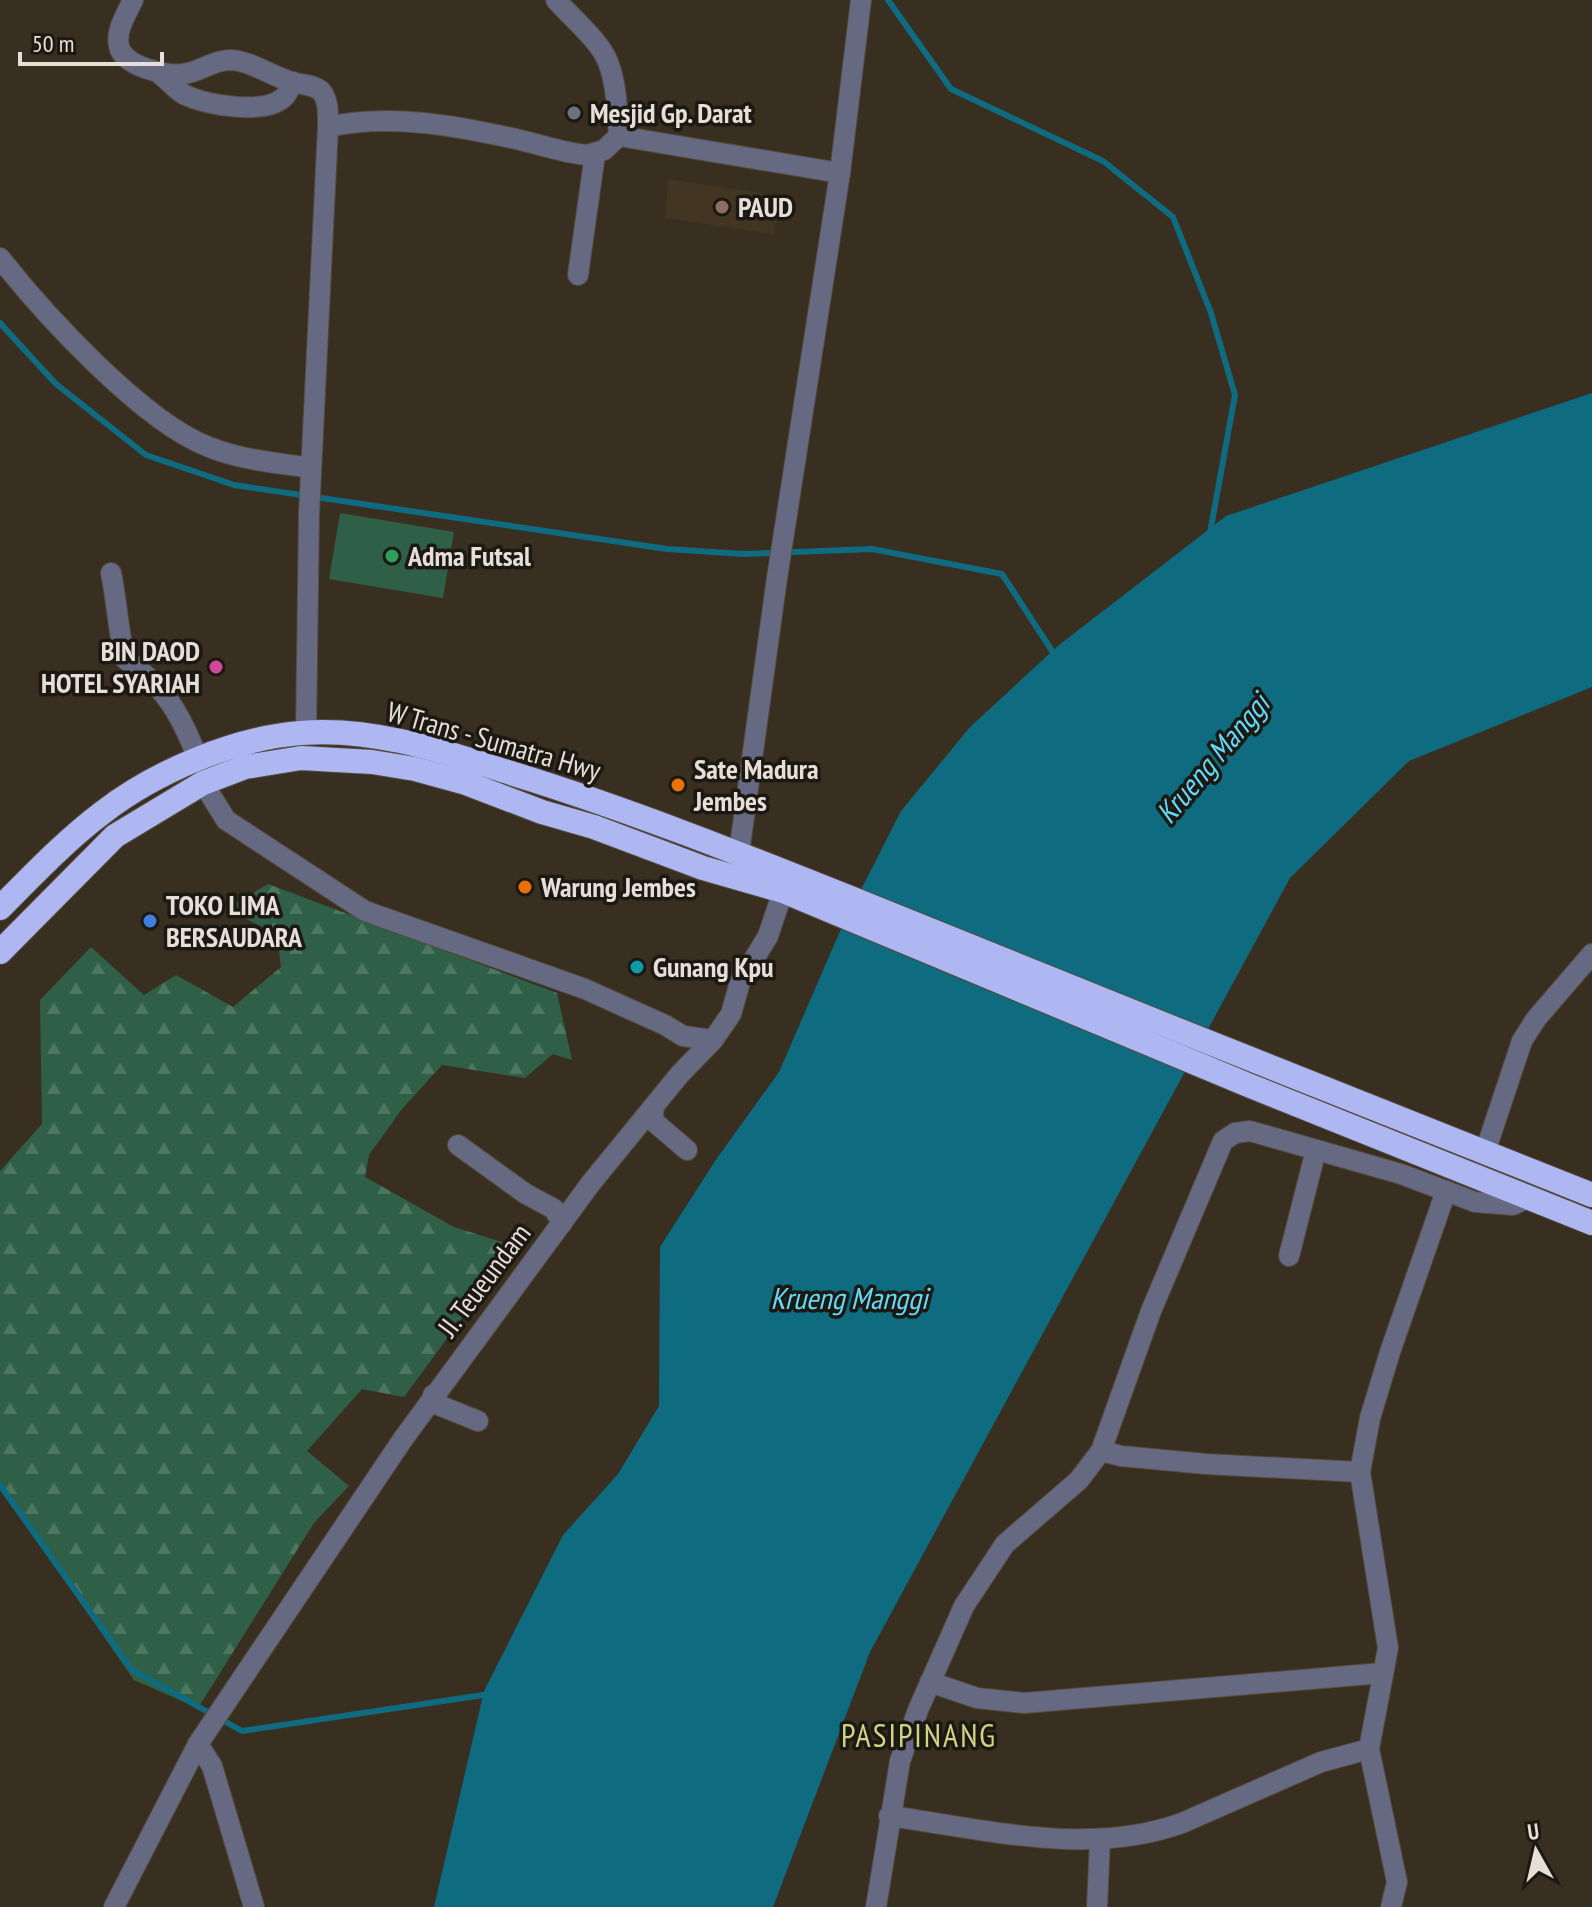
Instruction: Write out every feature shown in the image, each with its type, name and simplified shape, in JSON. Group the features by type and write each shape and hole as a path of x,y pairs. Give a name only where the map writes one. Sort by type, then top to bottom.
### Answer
{"highway":[{"name":"W Trans - Sumatra Hwy","path":"0,908 51,857 103,812 140,787 198,759 252,742 306,732 358,734 444,752 579,794 739,853 780,880"},
{"path":"0,952 115,836 203,783 245,767 301,758 372,762 415,769 466,783 703,868 780,880 1249,1058 1592,1195"},
{"path":"780,880 1248,1085 1592,1223"}],"street":[{"path":"133,0 121,26 119,48 126,57 161,75 184,94 209,103 236,107 276,102 287,93 293,82"},
{"path":"556,0 600,47 608,62 619,136"},
{"path":"739,853 777,578 840,173 861,0"},
{"path":"161,75 184,74 219,61 233,60 313,86 325,98 328,127 309,514 306,732"},
{"path":"328,127 350,122 430,124 522,140 573,154 595,154 619,136"},
{"path":"619,136 840,173"},
{"path":"578,275 595,154"},
{"path":"0,258 98,364 172,427 207,447 311,474"},
{"path":"111,573 125,659 147,674 173,704 198,759"},
{"path":"203,783 226,820 365,911 585,989 683,1036 713,1040"},
{"name":"JI. Teueundam","path":"114,1907 198,1744 252,1662 439,1403 552,1211 657,1120 680,1074 713,1040 731,1014 740,982 768,936 780,880"},
{"path":"1485,1152 1522,1041 1536,1019 1592,954"},
{"path":"657,1120 687,1150"},
{"path":"876,1907 900,1761 930,1682 964,1606 1005,1544 1079,1480 1101,1451 1151,1311 1223,1141 1235,1133 1250,1131 1401,1174 1475,1202 1513,1205 1527,1198"},
{"path":"458,1145 552,1211"},
{"path":"1289,1256 1316,1150"},
{"path":"1391,1907 1397,1882 1369,1749 1388,1648 1360,1472 1370,1418 1390,1352 1446,1191"},
{"path":"439,1403 478,1421"},
{"path":"1101,1451 1121,1456 1206,1464 1360,1472"},
{"path":"930,1682 977,1698 1024,1703 1383,1673"},
{"path":"198,1744 212,1766 254,1907"},
{"path":"889,1816 1033,1836 1100,1840 1158,1831 1321,1762 1369,1749"},
{"path":"1097,1907 1100,1840"}],"shaded area":[{"name":"PAUD","path":"668,179 779,196 774,234 665,218"}],"green space":[{"name":"Adma Futsal","path":"340,513 454,532 443,598 329,579"},
{"path":"268,884 557,993 572,1060 553,1054 525,1078 442,1065 402,1109 369,1155 365,1177 454,1227 515,1246 404,1397 362,1389 307,1451 349,1486 314,1523 198,1708 134,1680 0,1487 0,1171 42,1124 40,1000 91,947 144,995 176,975 233,1007 281,967 277,934 226,909"}],"water":[{"name":"Krueng Manggi","path":"1592,393 1592,687 1409,761 1290,878 870,1652 773,1907 434,1907 484,1691 563,1535 618,1474 659,1406 660,1247 715,1161 779,1072 841,929 901,811 970,727 1059,645 1226,516"}],"waterway":[{"path":"888,0 951,89 1103,161 1173,217 1211,313 1235,395 1210,533"},
{"path":"0,323 56,384 146,455 234,485 667,549 744,554 872,549 1002,574 1056,657"},
{"path":"0,1485 131,1669 242,1731 490,1694"}],"place":[{"name":"Mesjid Gp. Darat","path":"574,113"},
{"name":"PAUD","path":"722,207"},
{"name":"Adma Futsal","path":"392,556"},
{"name":"BIN DAOD HOTEL SYARIAH","path":"216,667"},
{"name":"Sate Madura Jembes","path":"678,785"},
{"name":"Warung Jembes","path":"525,887"},
{"name":"TOKO LIMA BERSAUDARA","path":"150,921"},
{"name":"Gunang Kpu","path":"637,967"}],"district":[{"name":"PASIPINANG","path":"919,1736"}]}
